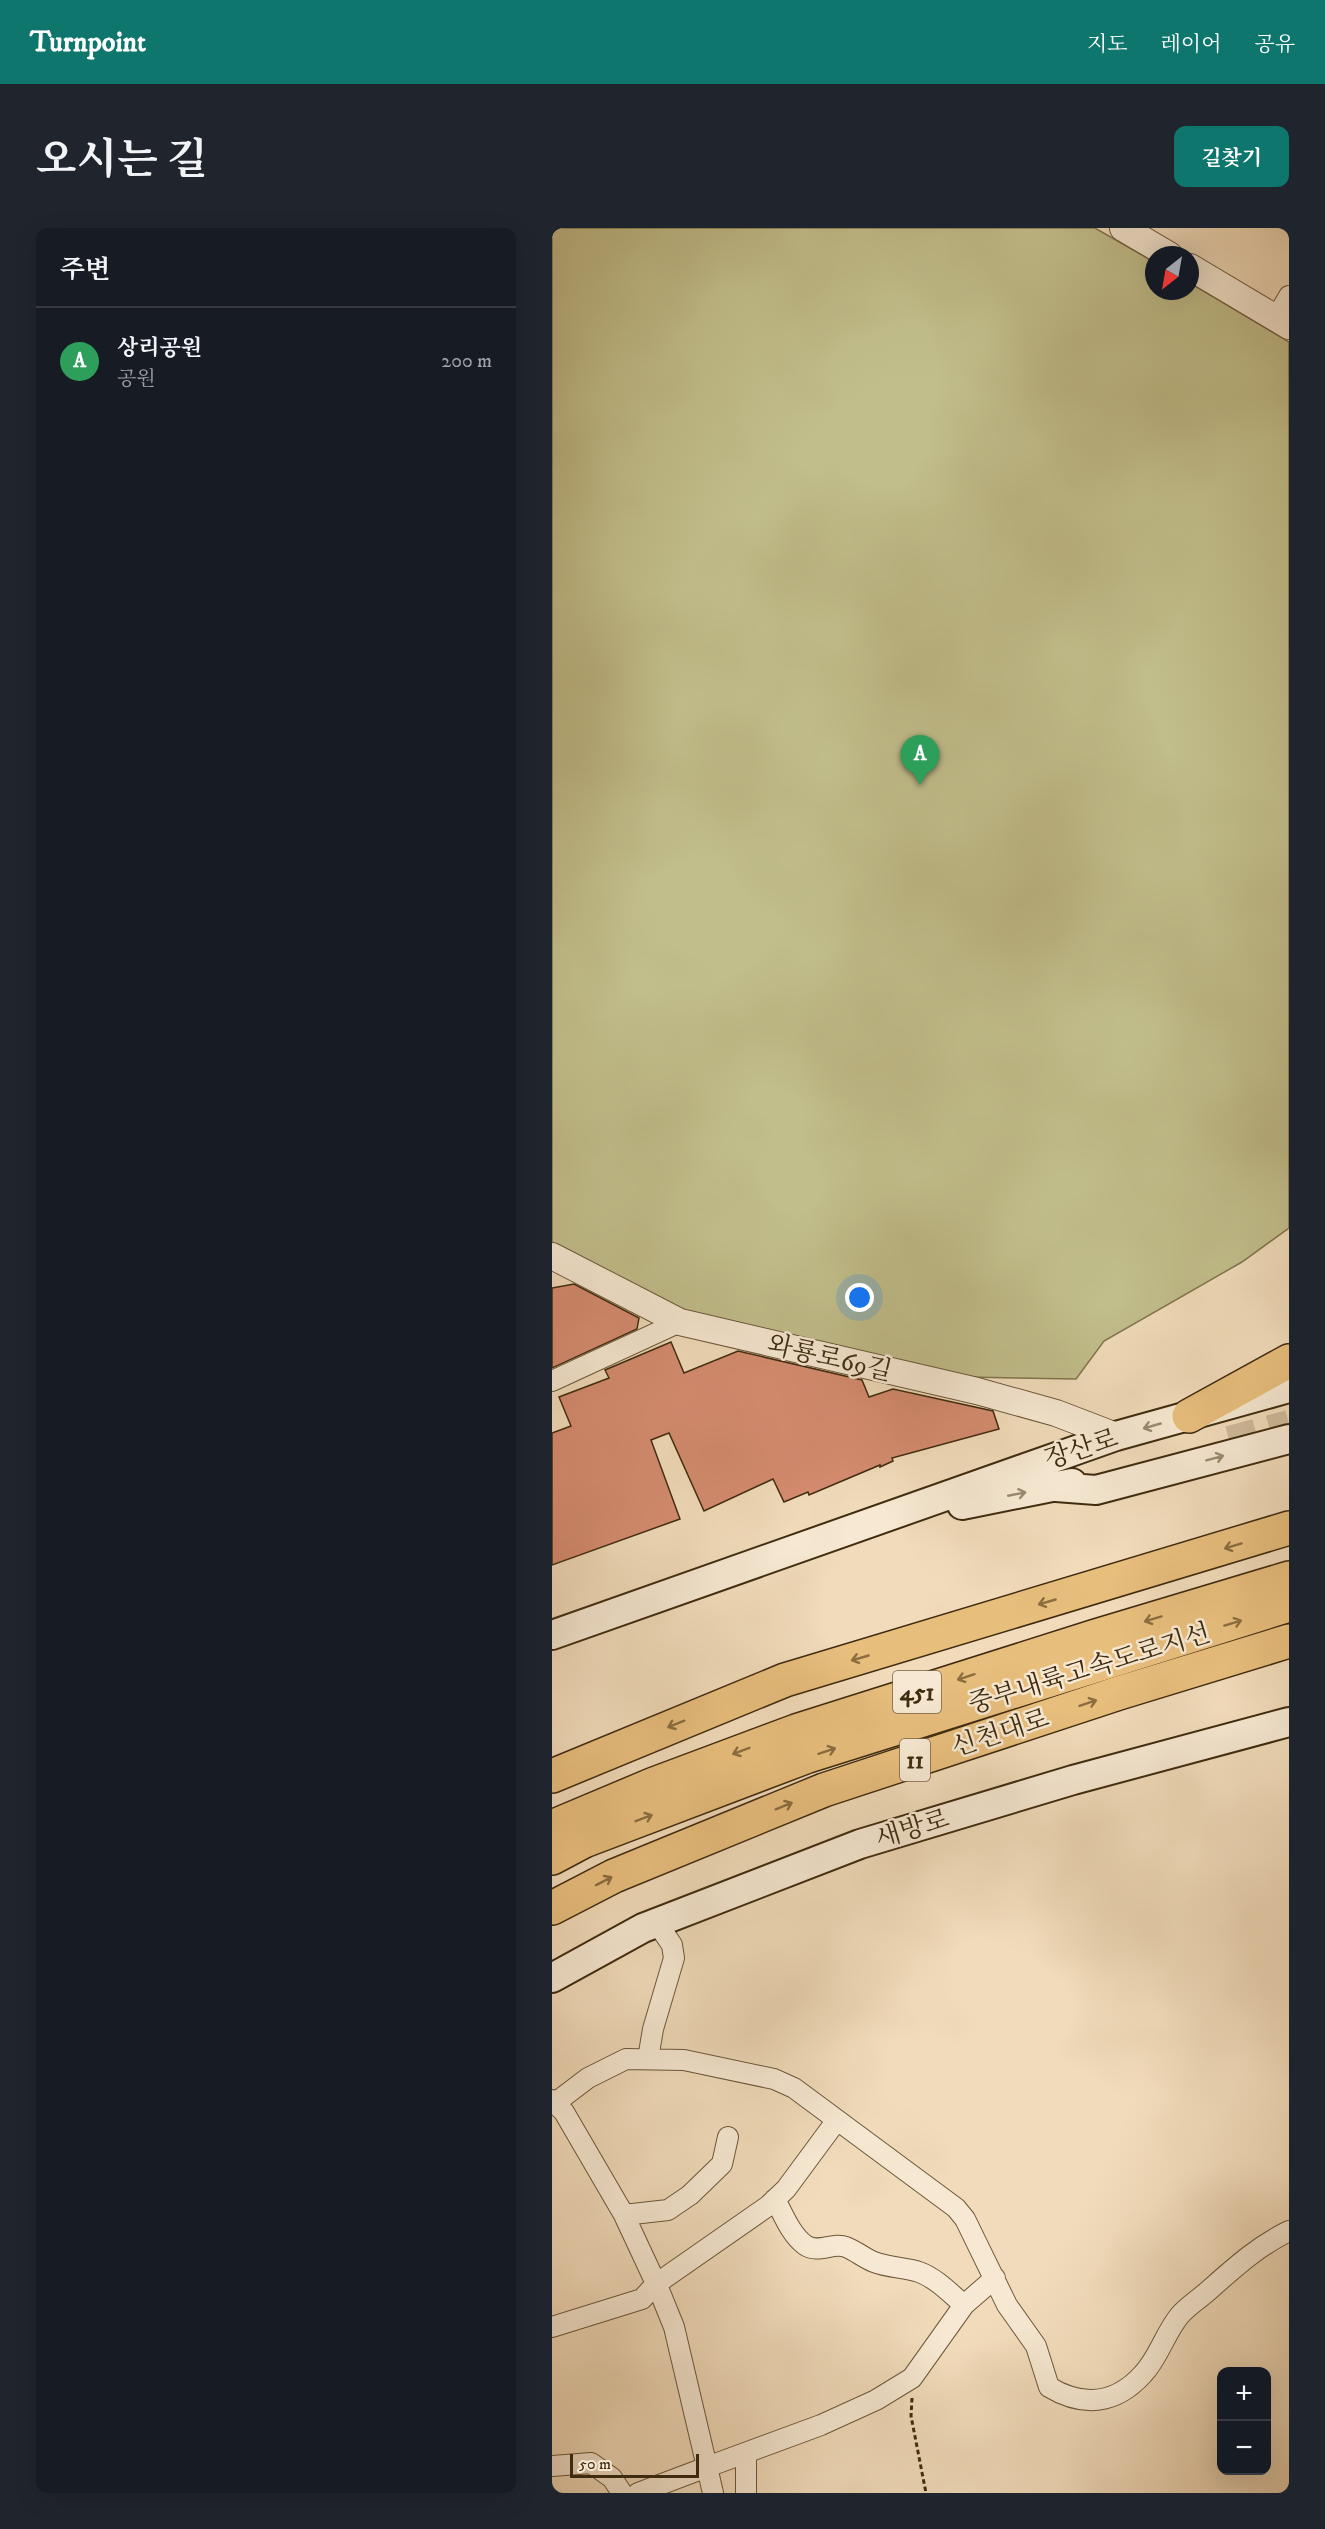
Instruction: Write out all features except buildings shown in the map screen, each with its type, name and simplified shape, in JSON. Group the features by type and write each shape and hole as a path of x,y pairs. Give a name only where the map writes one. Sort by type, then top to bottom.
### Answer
{"highway":[{"path":"1189,1416 1289,1361"},
{"path":"552,1776 784,1680 1289,1528"},
{"name":"중부내륙고속도로지선","path":"552,1827 654,1784 796,1731 1096,1636 1289,1578"},
{"name":"중부내륙고속도로지선","path":"552,1858 584,1841 808,1756 1289,1605"},
{"name":"신천대로","path":"552,1908 614,1876 824,1790 1119,1693 1289,1641"}],"main road":[{"name":"장산로","path":"552,1635 612,1616 1116,1436 1289,1388"},
{"path":"1056,1487 1096,1490 1289,1439"},
{"name":"장산로","path":"877,1520 1056,1487 1096,1476"},
{"name":"새방로","path":"552,1978 657,1923 860,1844 1073,1780 1289,1722"}],"street":[{"path":"1123,228 1154,246"},
{"path":"1199,272 1282,322 1289,296"},
{"name":"와룡로69길","path":"552,1256 680,1322 977,1391 1056,1413 1116,1436"},
{"path":"552,1381 680,1322"},
{"path":"648,2059 653,2029 674,1958 672,1945 657,1923"},
{"path":"713,2493 674,2327 624,2215 564,2112 554,2101 588,2078 626,2059 684,2060 774,2079 794,2088 956,2208 965,2219 1008,2305 1036,2346 1049,2387 1080,2402 1099,2400 1124,2391 1144,2373 1169,2328 1182,2313 1268,2241 1289,2231"},
{"path":"552,2327 642,2299 656,2283 775,2199 805,2165 837,2121"},
{"path":"624,2215 668,2210 690,2195 722,2164 728,2137"},
{"path":"775,2199 793,2232 806,2246 826,2249 836,2246 846,2247 887,2267 917,2271 928,2276 964,2305"},
{"path":"638,2493 821,2425 876,2400 912,2378 964,2305 995,2278"},
{"path":"746,2493 747,2453"},
{"path":"552,2466 591,2463 612,2478 622,2493"}],"path":[{"path":"912,2378 911,2416 926,2493"}],"shaded area":[{"path":"552,228 1095,228 1145,257 1145,300 1199,300 1199,288 1289,342 1289,1228 1242,1262 1104,1341 1076,1379 967,1377 685,1315 552,1245"}],"tunnel":[{"path":"1229,1440 1289,1424"}],"place":[{"name":"상리공원","path":"920,785"}]}
